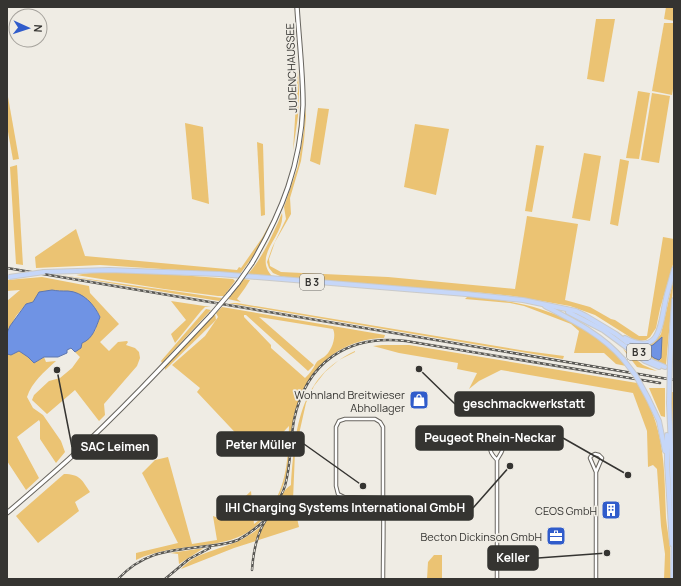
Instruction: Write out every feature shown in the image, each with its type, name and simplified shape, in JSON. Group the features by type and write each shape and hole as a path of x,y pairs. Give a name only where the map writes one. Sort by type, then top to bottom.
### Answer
{"main road":[{"name":"JUDENCHAUSSEE","path":"7,513 58,468 117,412 211,315 238,283 269,235 288,190 297,154 303,104 302,59 297,7"},
{"name":"B 3","path":"8,277 53,271 109,270 219,274 474,294 539,303 576,311 633,343 645,344 654,339 661,327 665,302 674,269"},
{"path":"673,323 674,300"},
{"name":"B 3","path":"539,303 571,318 592,331 612,347 623,359 636,376 656,414 661,429 667,463"},
{"name":"B 3","path":"560,308 603,330 645,362 656,366 674,367"},
{"path":"673,323 674,313"},
{"name":"B 3","path":"673,323 670,361 667,463 670,528 673,550"},
{"name":"B 3","path":"616,334 651,361 666,367"},
{"name":"B 3","path":"669,417 674,505 673,579"}],"street":[{"path":"383,498 344,497 338,494 336,486 336,427 339,421 345,418 375,419 380,422 383,427 383,498 383,579"},
{"path":"497,460 490,449 491,445 496,441 502,444 503,448 503,451 497,460 497,579"},
{"path":"596,472 602,458 595,454 590,458 596,472 596,579"}],"shaded area":[{"path":"666,7 674,7 674,21 664,19"},
{"path":"596,19 615,19 604,82 587,79"},
{"path":"664,23 674,23 674,83 672,95 652,91"},
{"path":"298,70 298,116 293,151"},
{"path":"638,91 650,93 639,159 626,158"},
{"path":"652,93 670,96 659,163 641,160"},
{"path":"8,97 19,159 13,160 7,126"},
{"path":"301,106 300,129 295,161 278,212 259,248 240,274 100,265 36,268 35,257 76,229 85,256 237,270 239,267 241,268 262,238 278,209 296,152"},
{"path":"305,107 306,116 304,140 301,161 290,198 291,214 275,242 269,259 270,266 281,272 388,277 515,289 527,216 578,224 565,300 590,307 615,320 639,336 647,336 663,237 674,239 674,261 656,328 650,337 646,340 639,341 633,339 595,315 570,306 513,296 298,279 280,276 273,273 267,262 272,248 286,219 284,207 298,166 304,130"},
{"path":"318,108 329,109 320,165 310,161"},
{"path":"185,123 203,127 209,204 192,199"},
{"path":"415,124 449,129 436,195 404,187"},
{"path":"257,142 263,144 265,215 261,216"},
{"path":"536,145 544,146 532,212 525,211"},
{"path":"584,153 601,156 590,221 572,218"},
{"path":"620,159 629,161 618,226 610,224"},
{"path":"17,165 23,265 16,264 10,167"},
{"path":"282,213 282,221 279,229 267,252 267,268 272,276 248,274 263,253"},
{"path":"139,272 233,279 235,281 224,296 218,296 76,275 90,273"},
{"path":"60,275 222,298 219,301"},
{"path":"42,277 89,286 90,293 119,324 100,342 109,351 118,342 127,341 128,342 126,345 135,348 139,352 140,358 137,366 104,404 105,415 99,421 75,390 47,414 32,400 34,395 49,381 60,378 72,368 80,357 75,352 81,348 82,343 95,331 100,316 86,298 75,293 52,290 37,297 33,302 26,304 16,316 7,333 7,301 20,290 7,291 7,280"},
{"path":"674,277 666,365 651,359 634,344 649,344 661,334"},
{"path":"244,279 250,280 237,299 241,302 228,299"},
{"path":"468,296 513,302 554,314 574,323 592,334 626,366 616,364 604,353 574,353 579,331 571,324 524,306 510,303 465,299"},
{"path":"171,301 211,307 205,307 201,311 175,343 171,334 186,320"},
{"path":"228,303 237,303 564,356 563,359"},
{"path":"222,307 385,335 384,338 360,342 338,351 319,367 311,377 300,398 296,410 287,469 282,489 272,508 257,525 248,532 226,541 215,544 164,551 136,560 136,553 178,543 142,473 155,460 168,457 192,544 217,540 213,516 224,520 230,511 251,491 254,524 273,504 284,480 288,454 289,426 275,441 267,445 247,446 197,392 200,388 172,365 205,336 218,317 216,313","holes":["244,315 246,315 308,371 314,365 259,317 333,329 333,344 327,355 317,362 305,378 271,348 271,345 244,317"]},
{"path":"206,309 211,310 162,363 161,361"},
{"path":"215,314 216,320 165,370 165,367"},
{"path":"409,345 637,383 653,416 662,448 666,518 670,548 670,579 664,579 665,554 661,526 657,469 653,465 648,467 647,431 633,393 501,370 479,381 469,389 477,373 457,369 458,363 399,353 373,346"},
{"path":"623,349 643,365 657,371 637,367"},
{"path":"19,351 34,363 44,357 46,362 56,361 35,382 27,397 33,408 43,415 61,441 65,452 56,463 40,439 39,420 17,437 39,478 26,490 7,461 7,354 11,355"},
{"path":"314,386 306,403 295,452 293,500 299,527 234,548 181,569 188,562 204,553 241,540 266,522 273,513 284,491 291,485 298,425 304,407"},
{"path":"649,388 665,388 665,417 661,416"},
{"path":"672,392 674,392 674,475 671,424"},
{"path":"64,474 74,475 80,478 90,492 75,502 79,511 38,543 16,516"},
{"path":"204,548 179,564 178,554 170,553"},
{"path":"434,555 442,555 442,579 427,579 428,562"}],"water":[{"path":"52,290 68,291 83,296 95,308 100,317 89,339 82,343 81,348 75,352 71,348 67,350 67,353 58,357 44,357 34,363 19,351 11,355 7,354 7,333 10,326 26,304 33,302 39,292"},
{"path":"662,337 661,358 659,360 644,350 645,348 653,345"}],"railway":[{"path":"7,268 674,380"},
{"path":"252,570 259,534 285,486 294,420 300,400 308,382 319,368 333,356 348,348 366,342 385,340 406,341 660,383"},
{"path":"118,579 128,569 149,557 170,551 219,545 238,540 263,522"},
{"path":"165,579 189,559 210,548"}],"place":[{"name":"geschmackwerkstatt","path":"419,369"},
{"name":"SAC Leimen","path":"57,370"},
{"name":"Wohnland Breitwieser Abhollager","path":"419,400"},
{"name":"IHI Charging Systems International GmbH","path":"510,466"},
{"name":"Peugeot Rhein-Neckar","path":"628,475"},
{"name":"Peter Müller","path":"363,486"},
{"name":"CEOS GmbH","path":"611,510"},
{"name":"Becton Dickinson GmbH","path":"556,536"},
{"name":"Keller","path":"607,553"}]}
